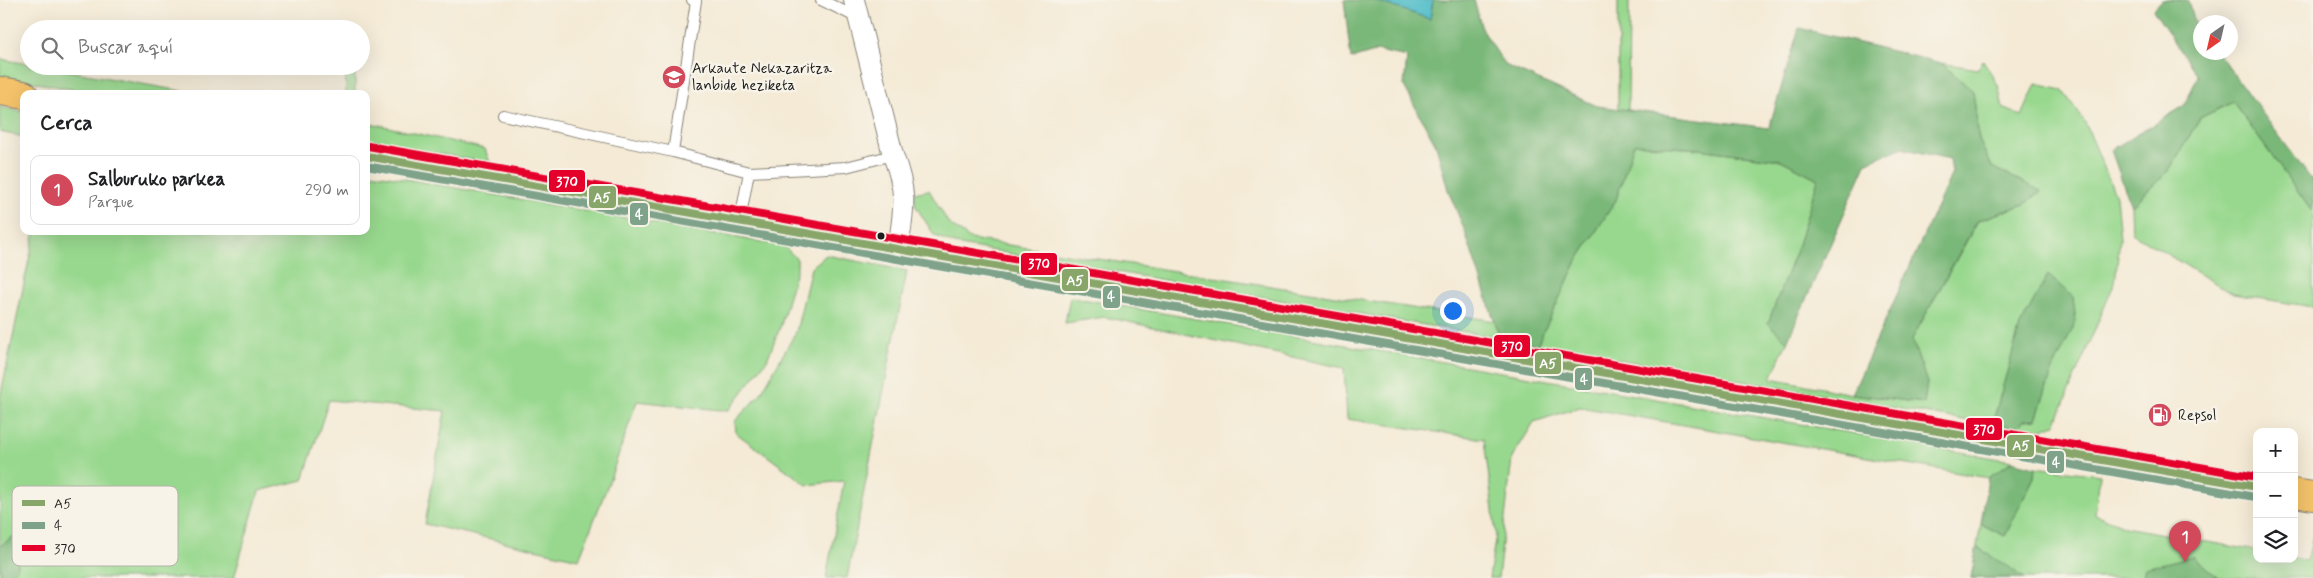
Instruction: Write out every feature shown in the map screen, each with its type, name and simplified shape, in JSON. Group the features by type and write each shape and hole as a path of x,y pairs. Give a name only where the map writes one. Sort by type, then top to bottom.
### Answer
{"main road":[{"path":"0,90 20,94"},
{"path":"370,157 2253,485"},
{"path":"2298,494 2313,496"}],"street":[{"path":"856,9 893,155 902,180 905,206 898,250"}],"lane":[{"path":"673,152 696,1 692,0"},
{"path":"821,0 856,9"},
{"path":"503,115 673,152 749,172 846,167 893,155"},
{"path":"740,221 749,172"}],"green space":[{"path":"1344,0 1373,0 1430,19 1433,0 1474,0 1482,29 1505,65 1597,106 1769,128 1799,28 1941,63 1973,91 1979,140 1992,167 2041,191 2027,203 1977,221 1912,339 1927,383 1924,403 1852,394 1952,173 1950,159 1901,148 1867,162 1787,342 1768,323 1798,245 1818,179 1781,160 1699,149 1634,144 1616,200 1577,261 1537,345 1500,338 1464,229 1448,190 1436,145 1404,86 1407,57 1378,51 1351,59"},
{"path":"1618,0 1629,0 1628,110 1618,109"},
{"path":"2162,0 2188,0 2193,19 2193,60 2223,60 2311,179 2313,178 2313,213 2233,102 2200,118 2168,172 2131,206 2111,150 2184,106 2198,76 2153,10"},
{"path":"0,59 20,62 20,75 91,75 176,90 75,90 0,76"},
{"path":"1983,60 1998,85 2003,108 2022,116 2036,84 2062,90 2085,122 2116,196 2120,239 2115,282 2055,424 2040,430 2018,427 2024,420 2036,419 2052,372 2048,275 2020,326 1992,425 1537,345 1577,261 1616,200 1633,144 1699,149 1781,160 1818,179 1798,245 1768,323 1787,342 1771,378 1852,394 1924,403 1927,383 1912,339 1978,221 2027,203 1992,167 1979,140 1973,91 1941,63 1978,69"},
{"path":"345,75 355,75 355,90 346,90"},
{"path":"2233,102 2313,213 2313,307 2233,294 2132,233 2131,206 2168,172 2200,118"},
{"path":"0,107 20,111 20,136 0,132"},
{"path":"370,123 485,149 490,163 370,142"},
{"path":"370,173 784,246 797,259 797,267 781,325 767,360 728,411 637,401 609,482 579,559 425,524 445,411 329,400 303,480 259,491 234,578 0,578 0,398 34,235 370,235"},
{"path":"929,190 949,224 970,239 1495,321 1500,338 954,244 934,235 915,205 914,193"},
{"path":"826,255 907,271 847,578 826,578 844,481 807,485 736,433 735,421 761,393 796,332 811,268"},
{"path":"2048,275 2073,297 2076,322 2052,372 2036,419 2024,420 2018,427 1992,425 2020,326"},
{"path":"1070,297 2012,461 1988,478 1580,407 1534,422 1512,458 1498,578 1489,578 1496,534 1484,439 1347,419 1344,368 1105,317 1065,323"},
{"path":"2012,461 2035,467 2034,477 2005,536 1981,524 1988,478"},
{"path":"2035,467 2100,475 2095,514 2125,527 2253,550 2253,563 2298,563 2298,559 2307,561 2313,536 2313,578 1971,578 1981,524 2005,536 2034,477"},
{"path":"12,537 12,566 17,566 14,578 0,578 0,546"},
{"path":"1977,547 2025,578 1971,578"},
{"path":"2193,556 2218,578 2142,578 2145,568"}],"water":[{"path":"1373,0 1433,0 1430,19"}],"transit line":[{"name":"370","path":"370,146 2253,476"},
{"name":"A5","path":"370,157 2253,486"},
{"name":"4","path":"370,167 2253,497"}],"place":[{"name":"Arkaute Nekazaritza lanbide heziketa","path":"674,77"},
{"name":"Repsol","path":"2160,415"},
{"name":"Salburuko parkea","path":"2185,562"}]}
